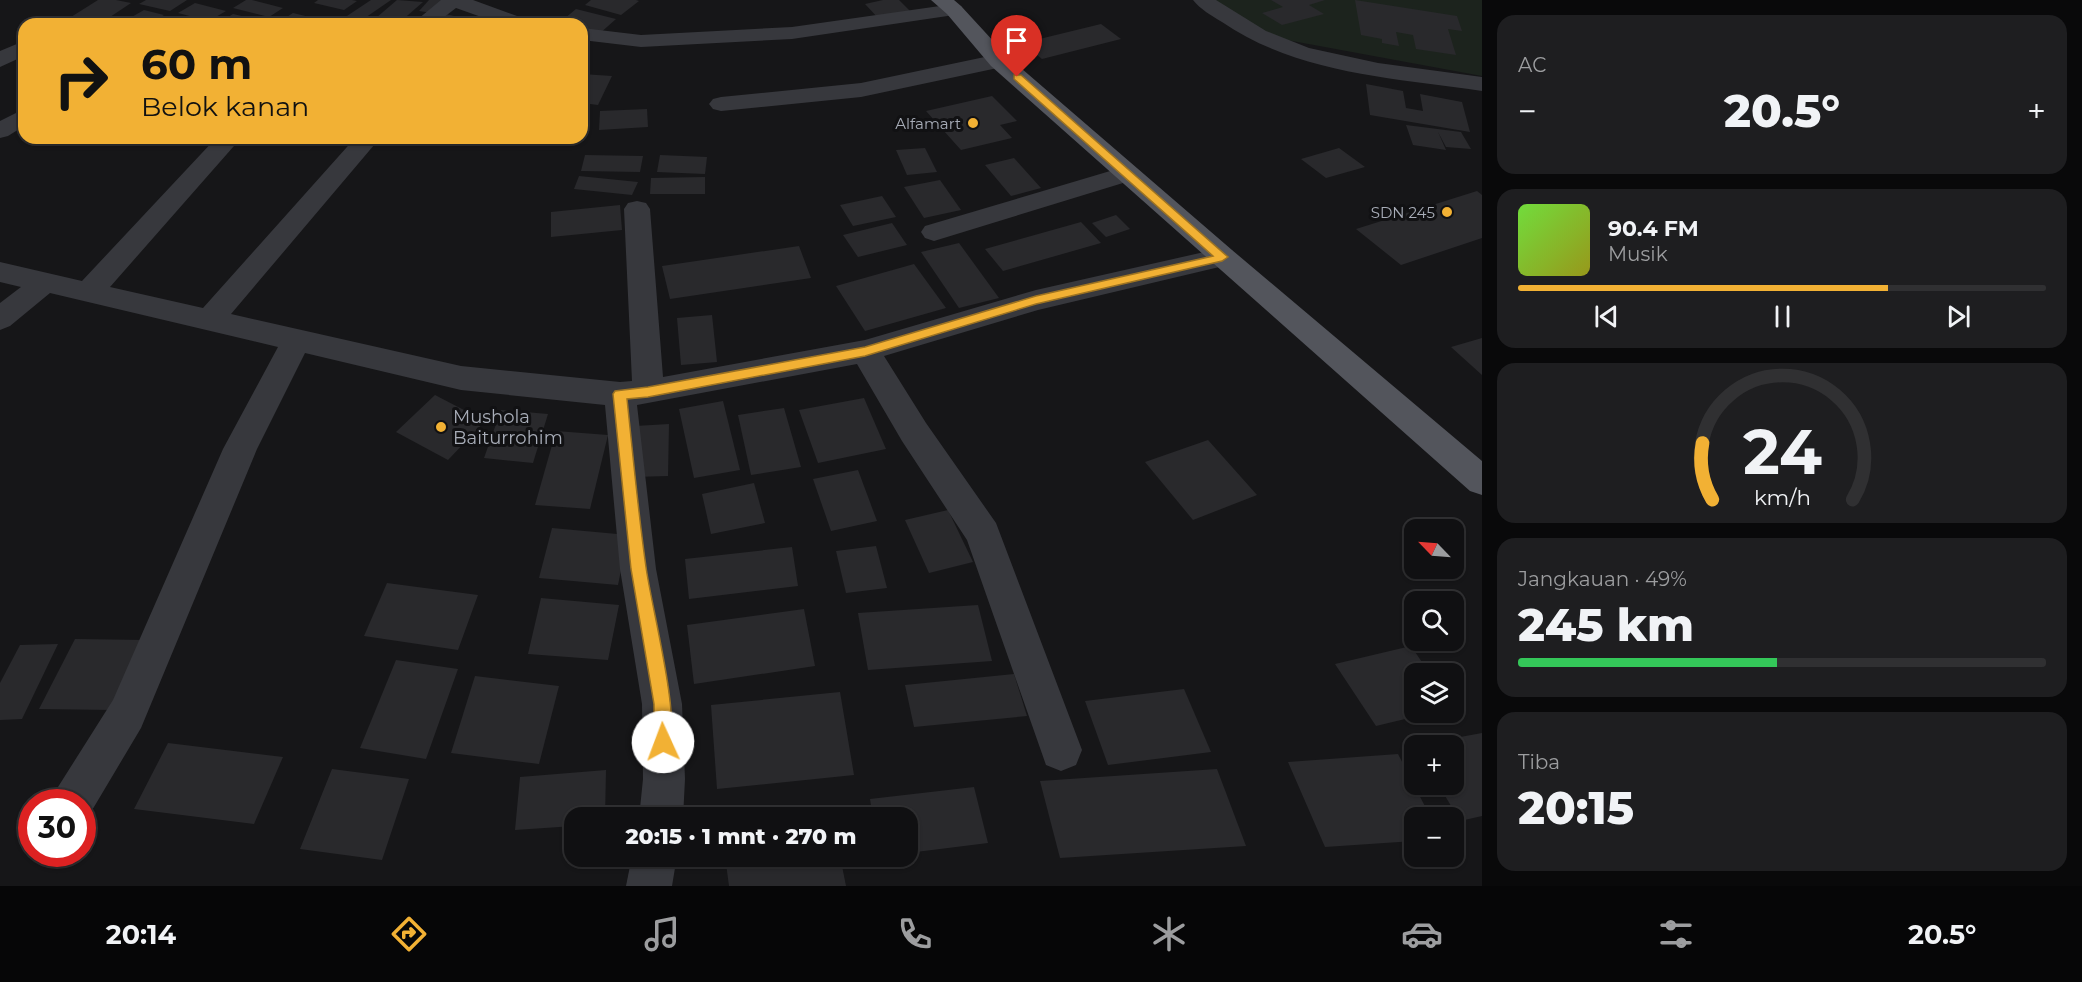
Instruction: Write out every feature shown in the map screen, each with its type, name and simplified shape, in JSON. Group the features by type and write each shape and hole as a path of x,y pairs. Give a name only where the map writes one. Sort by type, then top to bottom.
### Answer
{"main road":[{"path":"947,5 999,61 1482,481"}],"street":[{"path":"430,18 454,0 524,17"},
{"path":"1203,0 1258,35 1285,48 1367,66 1482,84"},
{"path":"588,35 641,41 792,33 947,5"},
{"path":"0,60 18,50"},
{"path":"721,104 861,90 999,61"},
{"path":"0,131 18,120"},
{"path":"88,293 224,144"},
{"path":"208,321 363,144"},
{"path":"934,232 1127,174"},
{"path":"637,208 634,393 638,569 662,704 664,779 662,807"},
{"path":"0,272 461,378 634,393 865,351 1036,300 1222,257"},
{"path":"0,319 44,282"},
{"path":"81,789 127,714 240,448 296,341"},
{"path":"865,351 914,432 983,534 1061,750"},
{"path":"649,886 653,867"}],"shaded area":[{"path":"1212,0 1482,0 1482,76 1276,38"}],"building":[{"path":"98,0 131,3 108,18 71,17"},
{"path":"146,0 187,0 170,11 139,4"},
{"path":"246,0 283,8 269,17 233,8"},
{"path":"318,0 357,1 344,10 314,3"},
{"path":"371,0 391,0 365,18 344,18"},
{"path":"397,0 423,2 405,18 376,18"},
{"path":"429,0 445,0 432,13 419,11"},
{"path":"591,0 639,1 621,15 585,5"},
{"path":"883,0 899,0 912,13 880,20 865,4"},
{"path":"1271,0 1325,0 1309,5 1324,14 1282,25 1262,13 1283,7"},
{"path":"1355,0 1457,16 1462,31 1448,29 1456,55 1416,49 1413,35 1396,32 1399,46 1382,43 1382,39 1361,35"},
{"path":"195,3 226,11 214,18 197,18 178,13"},
{"path":"576,9 616,19 599,34 588,31 588,18 565,18"},
{"path":"144,10 164,15 159,18 130,18"},
{"path":"293,13 314,18 285,18"},
{"path":"233,14 251,18 227,18"},
{"path":"446,14 462,18 441,18"},
{"path":"1101,24 1121,39 1042,59 1023,43"},
{"path":"588,74 612,76 598,105 588,104"},
{"path":"1366,84 1403,91 1406,108 1423,111 1420,94 1462,102 1470,132 1370,115"},
{"name":"Alfamart","path":"992,96 1017,121 1000,125 1012,138 961,150 926,111"},
{"path":"647,109 648,127 599,130 600,111"},
{"path":"1406,125 1461,132 1471,149 1446,147 1438,132 1446,150 1413,145"},
{"path":"925,148 937,172 907,175 896,150"},
{"path":"1339,148 1365,167 1326,178 1301,159"},
{"path":"585,155 643,156 640,172 581,171"},
{"path":"660,155 707,157 705,174 657,172"},
{"path":"1014,158 1041,188 1011,196 985,165"},
{"path":"579,176 638,182 632,195 574,189"},
{"path":"705,177 705,194 650,194 651,178"},
{"path":"940,180 961,210 924,218 904,187"},
{"name":"SDN 245","path":"1477,191 1482,195 1482,238 1401,265 1356,229"},
{"path":"882,196 896,217 853,226 840,205"},
{"path":"620,205 622,230 551,237 551,212"},
{"path":"1116,215 1130,229 1106,237 1092,223"},
{"path":"1081,222 1101,243 1003,271 985,249"},
{"path":"892,223 907,245 858,257 843,235"},
{"path":"959,243 999,298 959,308 921,252"},
{"path":"799,246 811,278 670,299 662,266"},
{"path":"914,264 946,308 865,331 836,286"},
{"path":"712,315 717,362 681,365 677,318"},
{"path":"1482,338 1482,375 1451,347"},
{"name":"Mushola Baiturrohim","path":"435,395 485,421 448,460 396,432"},
{"path":"864,398 886,449 818,463 799,410"},
{"path":"723,401 740,470 694,478 679,409"},
{"path":"784,408 801,467 751,475 738,415"},
{"path":"501,410 548,414 533,463 484,458"},
{"path":"669,424 668,476 633,477 635,426"},
{"path":"556,431 608,435 590,509 535,505"},
{"path":"1208,440 1257,495 1193,520 1145,462"},
{"path":"858,470 877,521 831,531 813,479"},
{"path":"754,483 765,523 711,534 702,494"},
{"path":"948,510 973,562 929,573 905,520"},
{"path":"552,528 628,535 618,585 539,578"},
{"path":"876,546 887,588 846,593 836,551"},
{"path":"792,547 798,586 689,599 685,559"},
{"path":"387,583 478,595 458,650 364,636"},
{"path":"541,598 619,605 608,660 528,654"},
{"path":"978,605 992,661 868,670 858,613"},
{"path":"804,609 815,666 694,684 687,625"},
{"path":"75,639 146,640 113,710 39,709"},
{"path":"58,644 22,719 0,720 0,683 20,645"},
{"path":"1404,648 1404,651 1414,651 1423,663 1404,663 1404,719 1376,726 1335,664"},
{"path":"396,660 458,669 426,759 360,748"},
{"path":"1014,674 1027,716 914,727 905,685"},
{"path":"475,676 559,686 539,764 451,753"},
{"path":"1184,689 1211,752 1108,765 1085,701"},
{"path":"840,692 854,775 717,789 711,705"},
{"path":"1482,733 1482,816 1464,820 1464,807 1452,807 1445,795 1464,795 1464,736"},
{"path":"168,743 283,757 254,824 134,809"},
{"path":"1398,754 1404,766 1404,795 1419,795 1425,807 1404,807 1404,842 1325,847 1288,762"},
{"path":"332,769 409,779 382,860 300,849"},
{"path":"1217,769 1246,846 1060,858 1040,781"},
{"path":"606,770 605,807 564,807 564,827 515,830 520,777"},
{"path":"974,787 988,843 918,852 918,807 871,807 870,799"},
{"path":"726,867 842,867 846,886 729,886"}],"place":[{"name":"Alfamart","path":"973,123"},
{"name":"SDN 245","path":"1447,212"},
{"name":"Mushola Baiturrohim","path":"441,427"}],"route":[{"path":"663,742 662,704 638,569 620,394 648,392 865,351 1036,300 1222,257 1017,77"}]}
